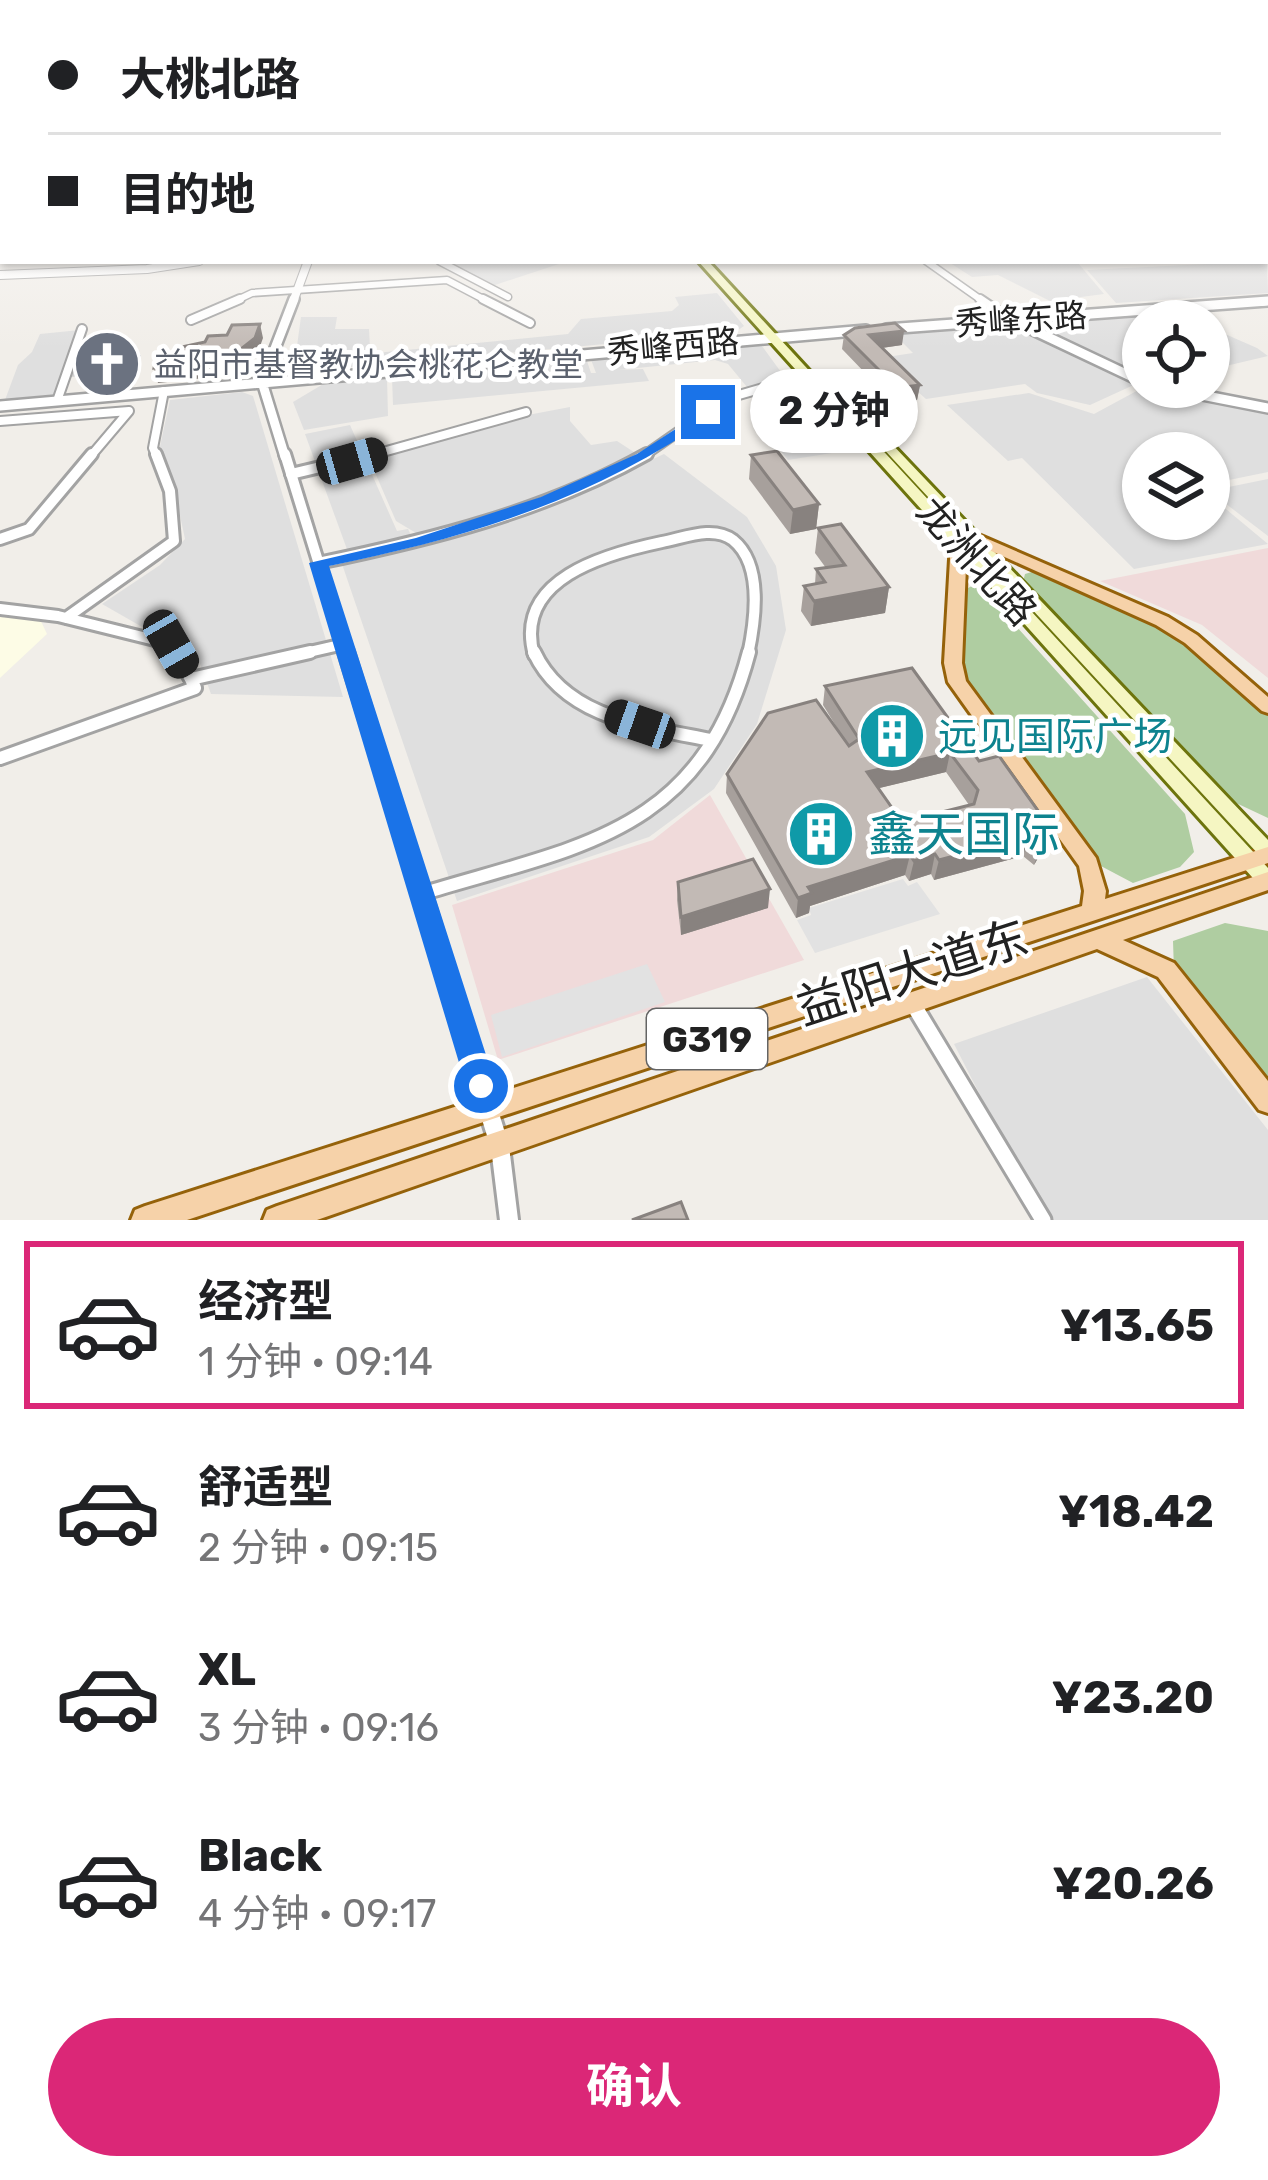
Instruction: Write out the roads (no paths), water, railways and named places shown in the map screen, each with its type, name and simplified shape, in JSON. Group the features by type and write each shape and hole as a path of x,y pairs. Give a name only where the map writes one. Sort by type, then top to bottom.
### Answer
{"main road":[{"name":"龙洲北路","path":"706,264 967,540"},
{"name":"龙洲北路","path":"718,264 1265,866"},
{"path":"1092,914 1095,891 1089,865 957,682 953,663 967,540 1162,621 1191,639 1268,707"},
{"name":"益阳大道东","path":"145,1220 1092,914 1265,866"},
{"name":"G319","path":"277,1220 1099,940 1265,866"},
{"path":"1099,940 1166,970 1268,1101"}],"street":[{"path":"0,275 180,264"},
{"path":"307,264 262,382 500,1147 509,1220"},
{"path":"445,264 508,297"},
{"path":"930,264 1010,320 1122,372"},
{"path":"191,320 252,292 447,280 530,323"},
{"name":"秀峰东路","path":"779,336 1268,301"},
{"path":"58,401 82,329"},
{"name":"秀峰西路","path":"0,406 779,336"},
{"path":"319,563 420,542 548,500 643,457 725,399 808,375"},
{"path":"65,618 174,541 170,491 153,448 164,391"},
{"path":"1230,401 1268,408"},
{"path":"0,421 129,412 28,529 0,538"},
{"path":"291,474 526,412"},
{"path":"421,894 598,837 661,805 696,767 711,740 742,683 756,620 753,578 736,539 712,532 588,564 567,575 531,614 532,655 581,704 711,740"},
{"path":"0,609 65,618 171,644 194,688 0,758"},
{"path":"191,679 344,644"},
{"path":"914,1004 1042,1220"}],"place":[{"name":"益阳市基督教协会桃花仑教堂","path":"107,364"},
{"name":"远见国际广场","path":"892,736"},
{"name":"鑫天国际","path":"821,834"}]}
